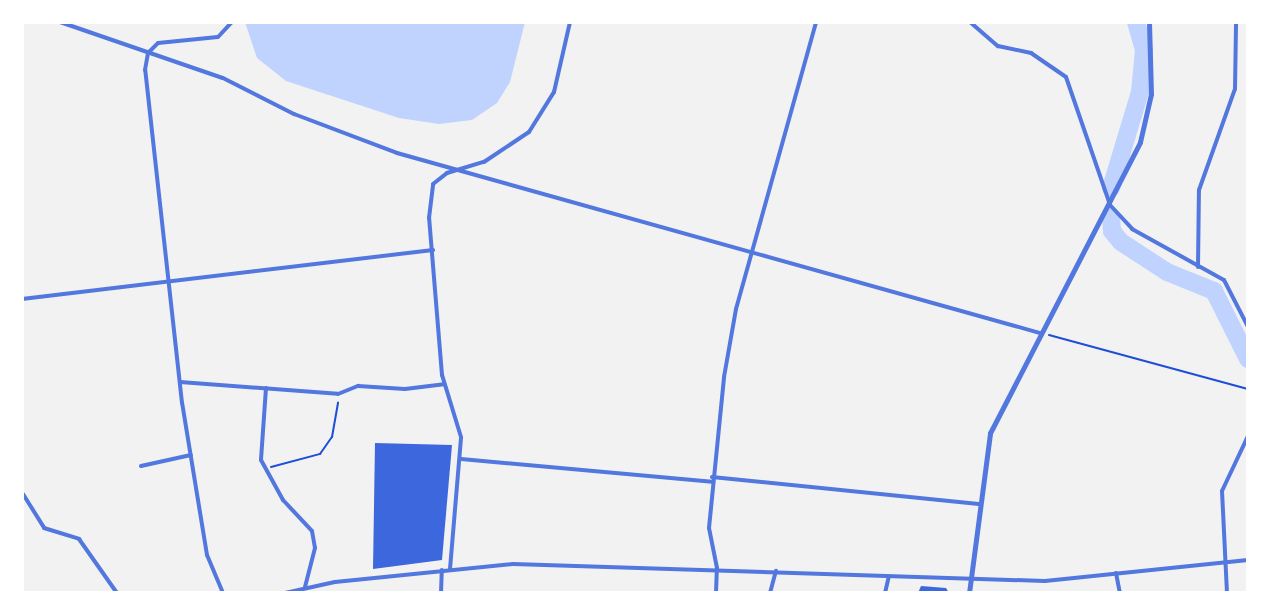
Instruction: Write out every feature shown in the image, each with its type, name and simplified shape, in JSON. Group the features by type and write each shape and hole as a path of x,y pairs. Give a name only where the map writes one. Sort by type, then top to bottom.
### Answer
{"street":[{"path":"223,593 207,555 180,382 167,282 148,53 158,43 218,37 232,22"},
{"path":"450,569 461,459 459,418 444,384 429,218 433,184 447,173 468,170 529,132 547,109 570,22"},
{"path":"716,593 717,568 709,528 724,377 751,252 816,22"},
{"path":"970,22 998,46 1031,53 1066,77 1110,205 1132,229 1224,280 1248,327"},
{"path":"969,593 973,581 979,504 990,433 1110,205 1148,114 1149,22"},
{"path":"1198,267 1199,190 1235,89 1236,22"},
{"path":"63,23 223,78 356,139 1040,333"},
{"path":"22,299 433,250"},
{"path":"180,382 216,389 266,388 340,394 358,386 405,389 444,384"},
{"path":"266,388 261,454 265,468 283,500 312,531 315,548 302,589"},
{"path":"1227,593 1222,491 1248,436"},
{"path":"141,466 191,455"},
{"path":"461,459 979,504"},
{"path":"22,485 22,505"},
{"path":"23,494 44,528 79,539 117,593"},
{"path":"285,593 442,570 513,564 717,568 973,581 1045,581 1248,560"},
{"path":"441,593 442,570"},
{"path":"770,593 776,571"},
{"path":"1116,573 1120,593"},
{"path":"885,593 889,576"}],"path":[{"path":"1040,333 1248,389"},
{"path":"265,468 320,454 332,437 340,394"}],"water":[{"path":"245,22 525,22 510,82 497,103 472,120 439,124 399,118 286,81 257,58"}],"building":[{"path":"375,443 452,445 442,560 373,569"},
{"path":"921,586 946,588 949,593 918,593"}],"waterway":[{"path":"1111,188 1140,92 1144,50 1136,22"},
{"path":"1111,217 1112,231 1121,242 1167,272 1214,291 1248,359"}]}
